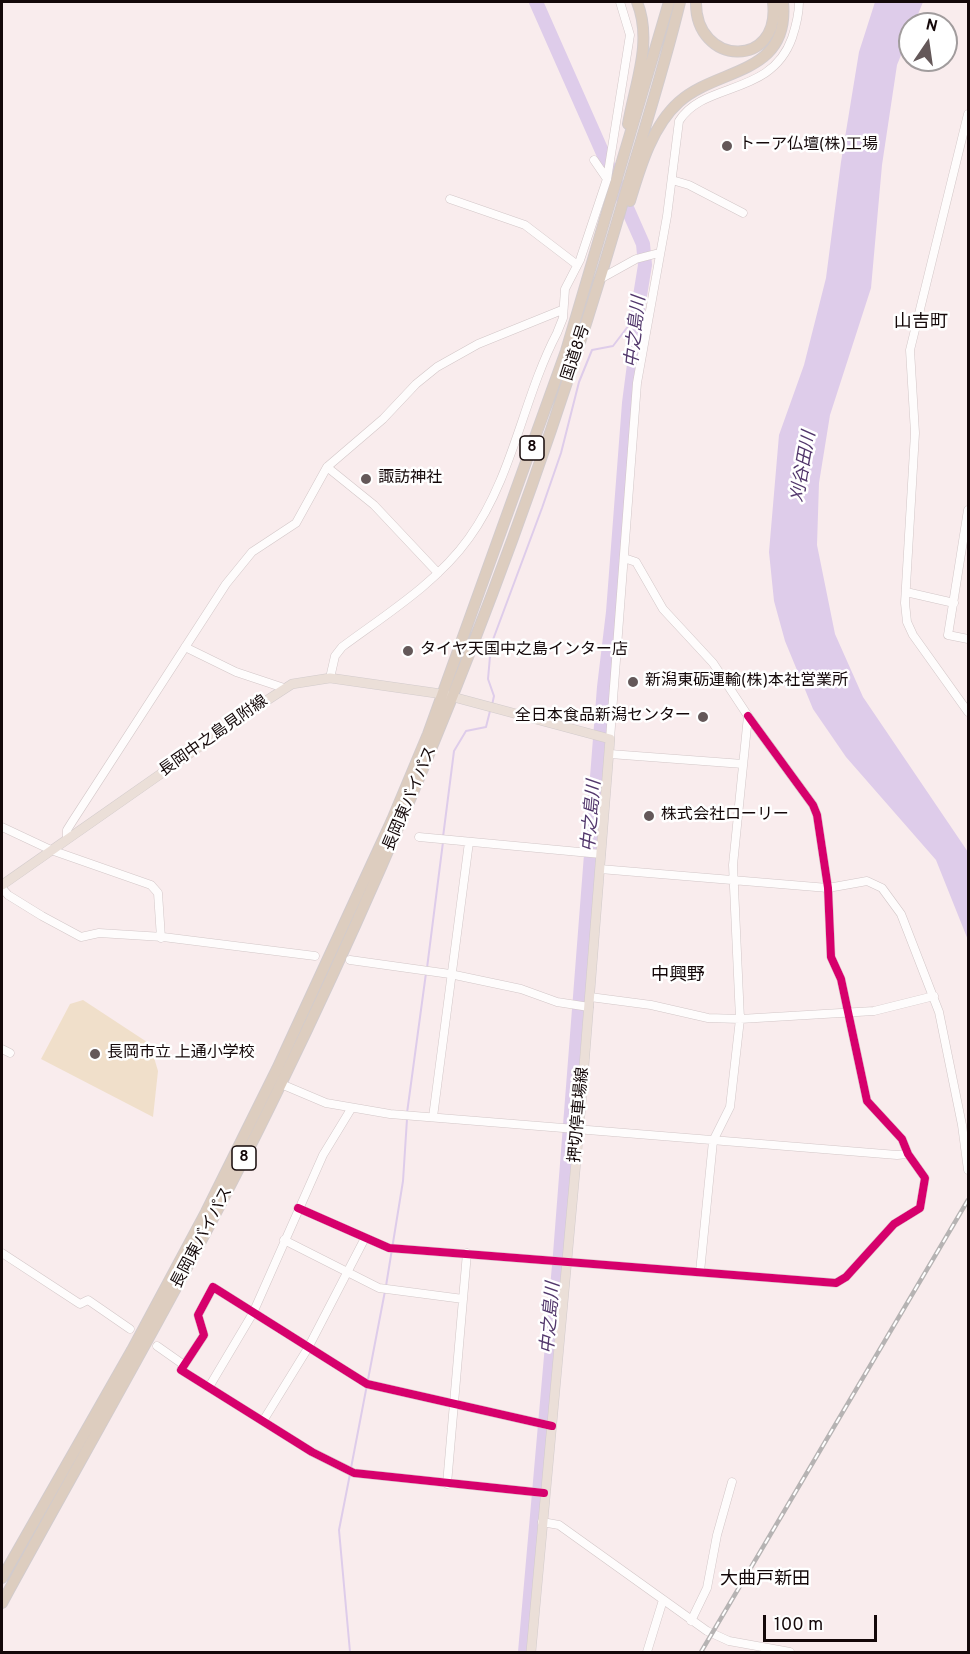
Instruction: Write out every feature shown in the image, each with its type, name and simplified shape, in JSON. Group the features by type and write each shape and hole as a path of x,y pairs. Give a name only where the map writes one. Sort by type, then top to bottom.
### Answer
{"highway":[{"path":"620,171 644,47 644,27 637,2"},
{"name":"国道8号","path":"442,694 573,329 669,2"},
{"name":"国道8号","path":"454,697 556,417 603,268 623,214 680,2"},
{"path":"696,2 699,23 707,38 725,50 745,52 756,48 769,34 774,21 773,2"},
{"path":"631,187 666,116 678,103 694,92 745,70 762,59 780,34 783,2"},
{"name":"長岡東バイパス","path":"2,1578 132,1350 235,1154 392,820 442,694"},
{"name":"長岡東バイパス","path":"2,1603 175,1292 281,1084 393,843 454,697"}],"main road":[{"name":"長岡中之島見附線","path":"2,886 67,838 284,688 306,680 330,678 454,697"},
{"path":"454,697 610,739"},
{"name":"押切停車場線","path":"531,1653 544,1493 568,1262 573,1128 590,1002 610,739"}],"street":[{"path":"330,678 335,656 342,647 405,601 438,573 469,539 480,521 527,411 557,333 565,290 580,260 607,178 630,36 628,20 620,2"},
{"path":"610,739 637,383 672,180 679,121 683,115 698,104 759,78 777,64 787,50 792,37 799,2"},
{"path":"969,114 967,130 910,350 915,433 906,592 907,622 913,635 969,712"},
{"path":"594,160 607,178"},
{"path":"672,180 743,213"},
{"path":"450,199 525,225 576,264"},
{"path":"600,279 640,259 659,253"},
{"path":"67,838 67,830 72,822 226,584 247,557 296,523 327,467 383,419 416,384 437,367 478,344 562,310"},
{"path":"527,411 543,417"},
{"path":"327,467 374,505 438,573"},
{"path":"969,510 948,635 969,639"},
{"path":"298,1208 389,1248 840,1282 894,1224 920,1208 925,1178 908,1154 902,1139 867,1101 841,979 829,945 828,888 813,805 747,716 713,663 663,609 636,562 624,558"},
{"path":"906,592 954,603"},
{"path":"185,647 236,672 284,688"},
{"path":"700,1272 713,1141 730,1107 740,1019 734,879 747,716"},
{"path":"610,754 743,764"},
{"path":"2,827 51,850 156,888 161,938"},
{"path":"419,837 602,854"},
{"path":"433,1117 469,842"},
{"path":"600,869 828,888 867,882 875,883 890,896 901,914 934,996 955,1088 968,1170"},
{"path":"2,886 8,895 81,937 99,933 161,938 315,956"},
{"path":"350,960 450,974 521,989 557,1002 651,1005 708,1018 740,1019 874,1011 934,996"},
{"path":"281,1084 326,1102 351,1109 713,1141 908,1154"},
{"path":"209,1387 253,1313 323,1155 351,1109"},
{"path":"263,1421 308,1348 365,1238"},
{"path":"284,1240 385,1289 463,1299"},
{"path":"2,1253 80,1304 88,1300 130,1329"},
{"path":"447,1484 467,1254"},
{"path":"544,1493 447,1484 347,1470 312,1452 181,1370 204,1335 198,1315 213,1287 367,1384 552,1426"},
{"path":"157,1346 184,1365"},
{"path":"691,1621 707,1588 717,1535 732,1482"},
{"path":"542,1522 559,1525 691,1621 729,1641 790,1653"},
{"path":"647,1653 663,1600"}],"shaded area":[{"path":"83,1000 150,1044 158,1071 153,1117 41,1059 70,1004"}],"water":[{"name":"刈谷田川","path":"875,2 923,2 919,12 898,12 898,63 882,165 871,288 830,415 819,483 817,545 835,634 863,697 968,852 968,940 936,860 846,757 813,709 785,641 774,601 769,552 779,435 804,365 826,278 841,162 859,52"}],"waterway":[{"name":"中之島川","path":"525,1652 560,1254 604,687 613,612 629,403 639,326 638,308 645,265 643,244 536,2"},
{"path":"492,705 494,696 488,679 491,645 561,453 579,382 592,350 613,346 629,325 639,326"},
{"path":"443,837 454,751 466,731 486,727 490,711"},
{"path":"427,968 443,842"},
{"path":"407,1113 426,973"},
{"path":"386,1286 403,1181 407,1119"},
{"path":"351,1468 385,1291"},
{"path":"350,1474 339,1530 350,1652"}],"railway":[{"path":"701,1652 968,1200"}],"cycle path":[{"path":"298,1208 389,1248 836,1283 846,1277 894,1224 920,1208 925,1178 908,1154 902,1139 867,1101 841,979 831,957 828,888 817,815 813,805 748,716"},
{"path":"544,1493 354,1473 312,1452 181,1370 204,1335 198,1315 213,1287 367,1384 552,1426"}],"place":[{"name":"トーア仏壇(株)工場","path":"727,146"},
{"name":"諏訪神社","path":"366,479"},
{"name":"タイヤ天国中之島インター店","path":"408,651"},
{"name":"新潟東砺運輸(株)本社営業所","path":"633,682"},
{"name":"全日本食品新潟センター","path":"703,717"},
{"name":"株式会社ローリー","path":"649,816"},
{"name":"長岡市立 上通小学校","path":"95,1054"}],"district":[{"name":"山吉町","path":"921,323"},
{"name":"中興野","path":"678,976"},
{"name":"大曲戸新田","path":"765,1580"}]}
